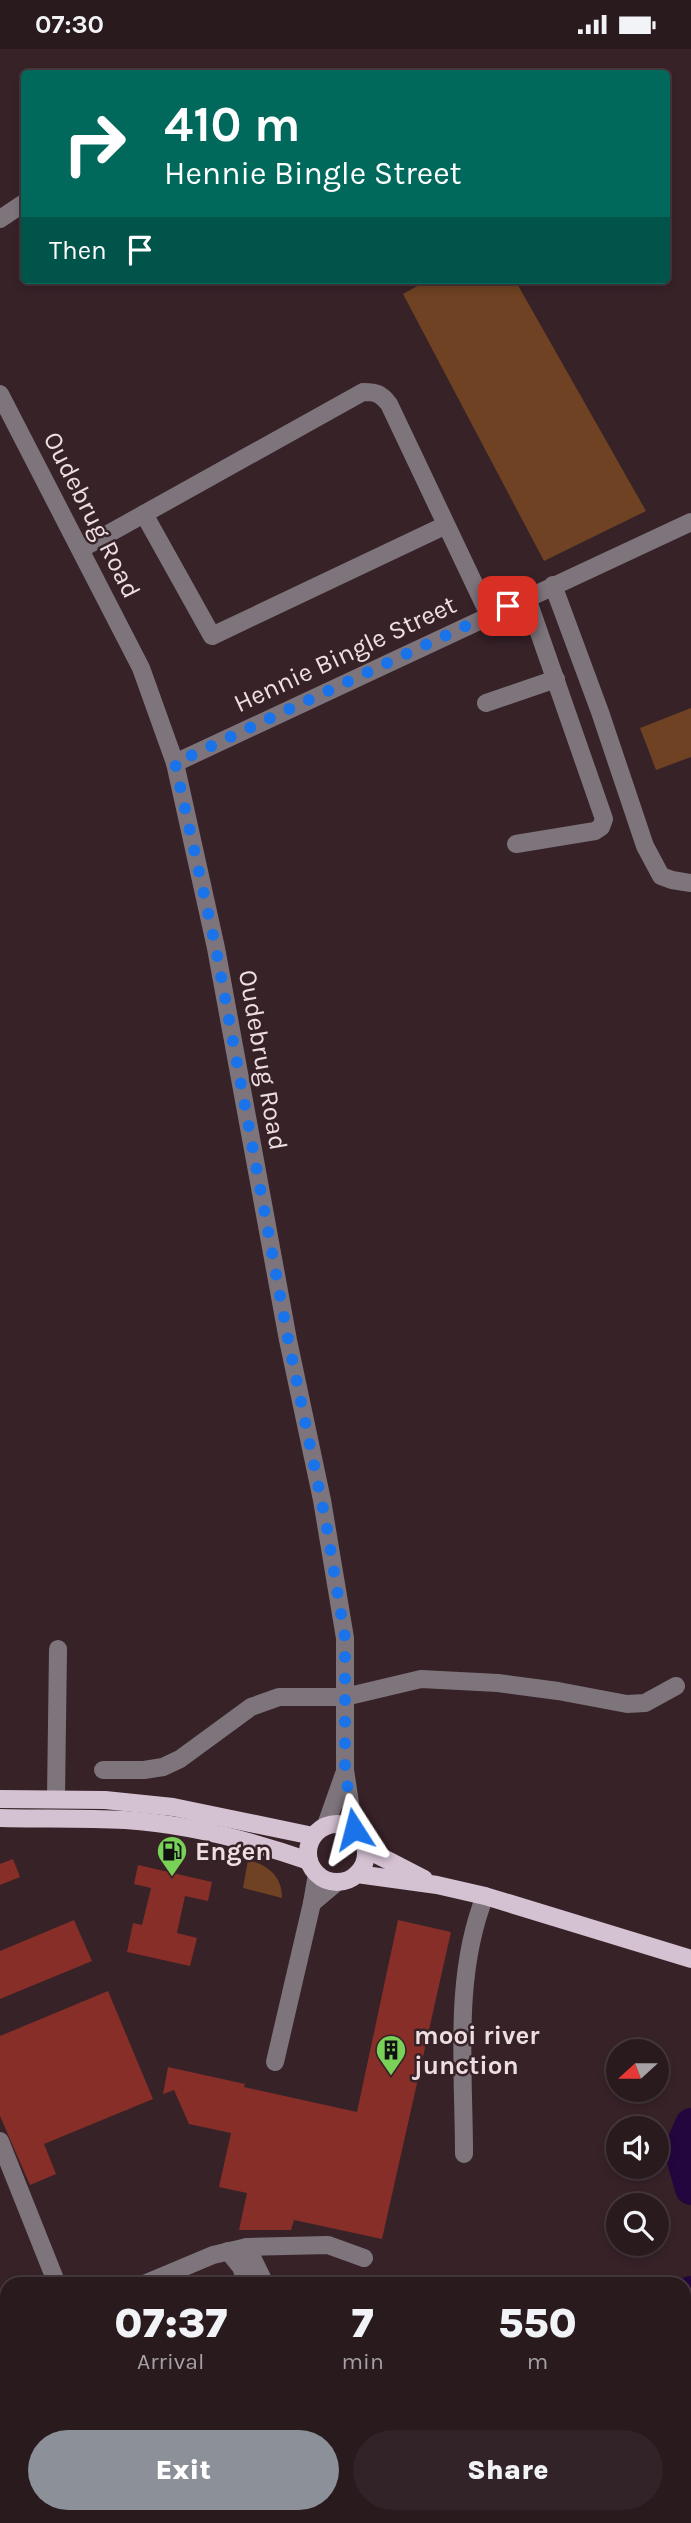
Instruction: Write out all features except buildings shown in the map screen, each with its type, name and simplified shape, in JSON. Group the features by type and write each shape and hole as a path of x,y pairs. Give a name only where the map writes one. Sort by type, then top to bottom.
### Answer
{"main road":[{"path":"0,1799 105,1800 173,1807 320,1830 341,1823 354,1829 362,1837 366,1849 365,1862 351,1879 337,1882 323,1878 313,1867 246,1840 194,1829 125,1820 0,1818"},
{"path":"313,1867 308,1848 320,1830"},
{"path":"366,1849 437,1885"},
{"path":"357,1874 437,1885 485,1896 691,1959"}],"street":[{"path":"0,219 21,205"},
{"path":"81,549 363,392 382,394 390,404 489,615"},
{"name":"Oudebrug Road","path":"0,394 141,668 175,763 216,949 288,1339 322,1500 345,1638 345,1770 354,1829"},
{"path":"145,514 212,636 446,525"},
{"name":"Hennie Bingle Street","path":"175,763 691,522"},
{"path":"553,585 600,712 645,846 661,876 691,883"},
{"path":"516,844 595,831 601,827 604,819 527,598"},
{"path":"486,703 556,679"},
{"path":"56,1798 58,1649"},
{"path":"103,1770 163,1767 180,1759 250,1707 279,1697 345,1697 421,1679 498,1683 627,1704 645,1703 676,1686"},
{"name":"Oudebrug Road","path":"320,1830 345,1770"},
{"path":"275,2062 312,1903 313,1867"},
{"path":"312,1903 337,1882"},
{"path":"464,2154 464,2014 470,1948 476,1918 485,1896"},
{"path":"0,2141 54,2277"},
{"path":"162,2277 228,2251 247,2248 328,2245 364,2257"},
{"path":"247,2248 262,2277"},
{"path":"228,2251 241,2267 245,2277"}],"shaded area":[{"path":"421,284 517,284 646,511 544,561 403,294"},
{"path":"691,708 691,757 656,770 640,728"},
{"path":"248,1860 268,1868 277,1878 282,1898 243,1888"}],"waterway":[{"path":"691,2124 680,2150 691,2189"}],"place":[{"name":"Engen","path":"172,1878"},
{"name":"mooi river junction","path":"391,2077"}],"route":[{"path":"354,1829 345,1770 345,1638 326,1523 288,1339 216,949 175,763 508,606"}]}
